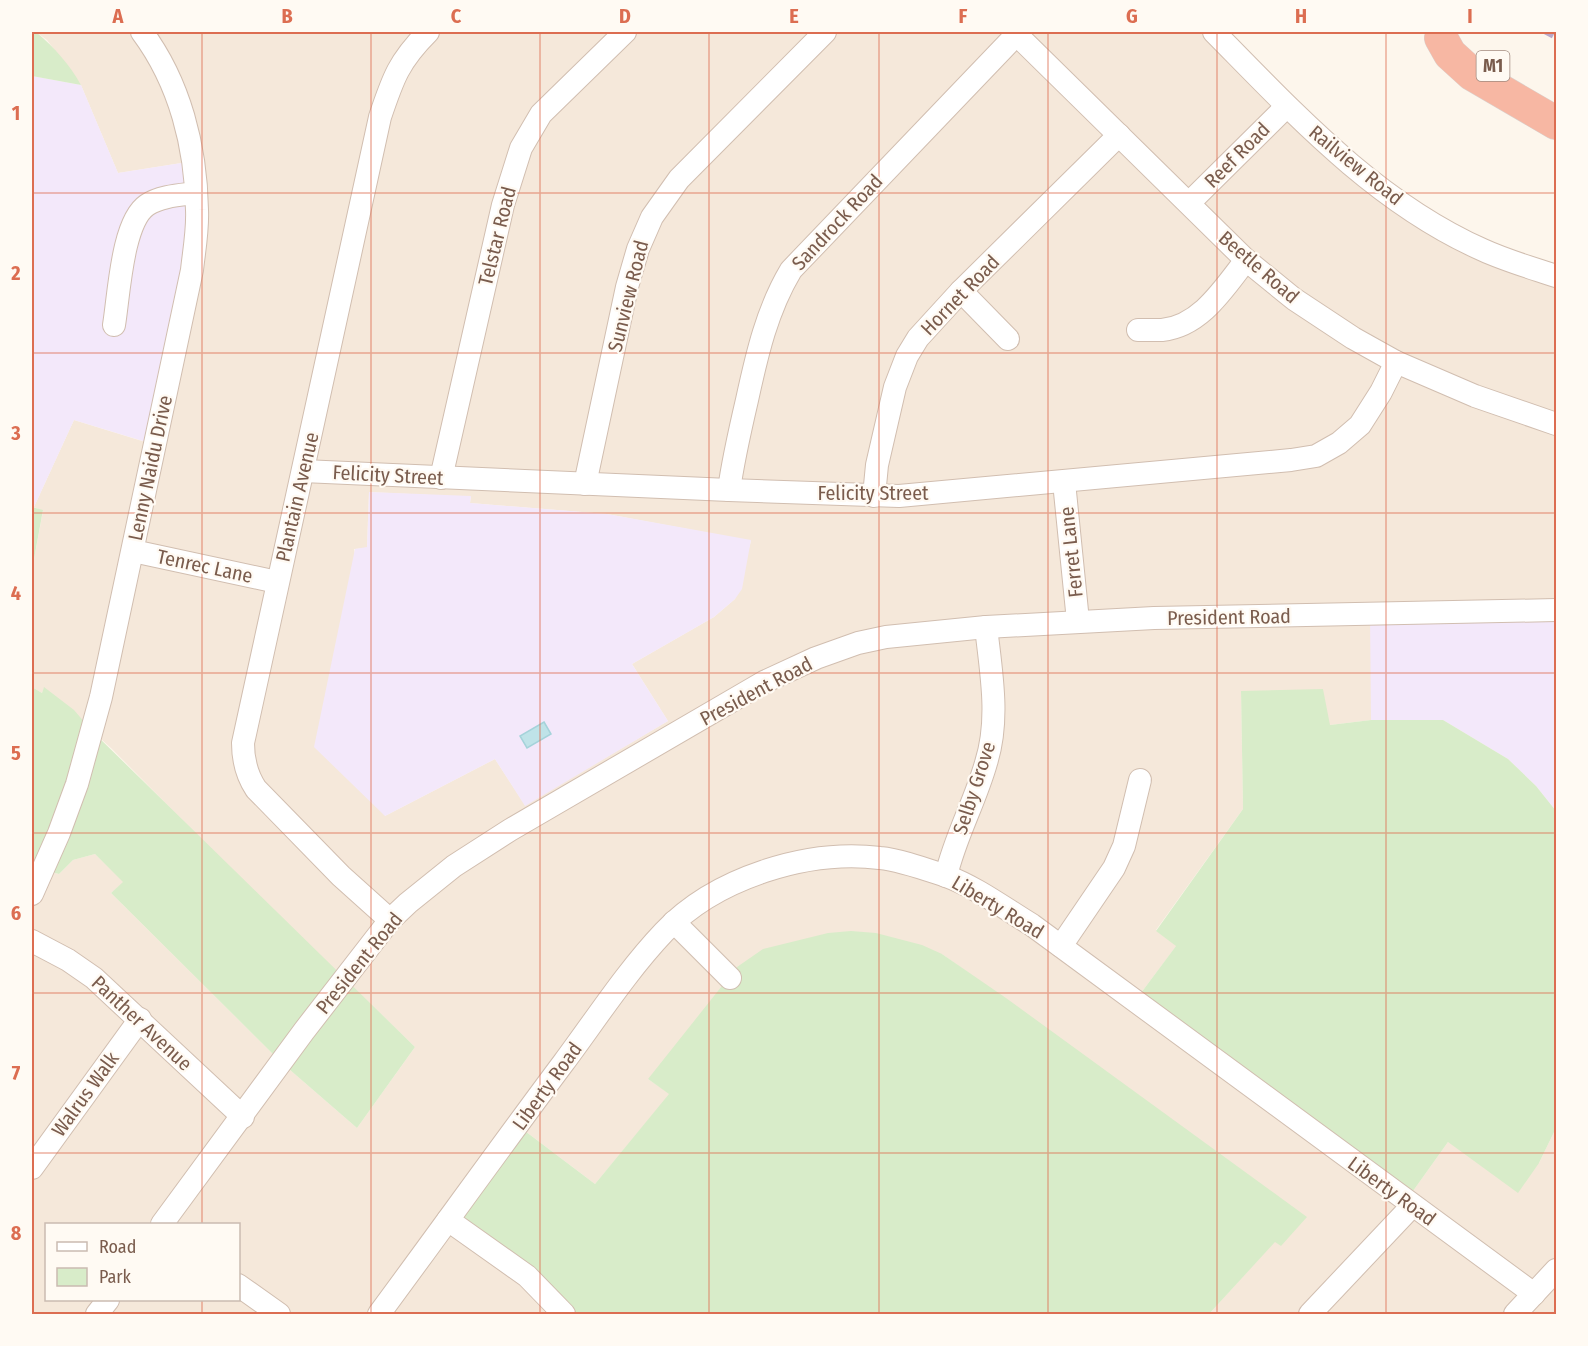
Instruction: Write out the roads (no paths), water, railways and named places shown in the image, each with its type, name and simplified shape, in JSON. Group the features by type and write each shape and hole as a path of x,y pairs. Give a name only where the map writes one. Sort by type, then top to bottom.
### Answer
{"highway":[{"name":"M1","path":"1435,35 1557,99"},
{"path":"1435,35 1460,66 1557,123"}],"street":[{"name":"Plantain Avenue","path":"390,920 341,876 267,801 249,779 243,758 243,743 380,117 400,65 410,50 428,32"},
{"name":"Telstar Road","path":"441,478 503,205 521,148 541,114 624,32"},
{"name":"Sunview Road","path":"585,484 627,287 638,249 652,217 679,179 825,32"},
{"name":"Railview Road","path":"1214,32 1286,106 1343,158 1398,202 1483,250 1557,276"},
{"name":"Beetle Road","path":"1016,33 1246,260 1294,299 1353,338 1396,362 1475,396 1557,424"},
{"name":"Sandrock Road","path":"729,490 759,348 772,306 792,270 1016,33"},
{"name":"Lenny Naidu Drive","path":"32,894 59,833 86,753 101,697 192,270 197,213 195,170 188,129 170,81 148,34"},
{"name":"Reef Road","path":"1189,202 1286,106"},
{"name":"Hornet Road","path":"874,496 877,465 895,387 907,356 918,338 961,291 1119,135"},
{"path":"114,325 127,239 135,216 153,201 196,193"},
{"path":"1138,330 1164,330 1199,315 1218,296 1246,260"},
{"path":"961,291 1008,339"},
{"name":"Felicity Street","path":"303,471 900,496 1291,460 1316,456 1339,443 1360,425 1381,392 1396,362"},
{"name":"Ferret Lane","path":"1064,482 1078,621"},
{"name":"Tenrec Lane","path":"133,551 278,582"},
{"name":"President Road","path":"163,1223 243,1117 304,1031 390,920 408,903 454,866 510,830 764,682 816,658 858,643 886,638 986,627 1078,621 1557,610"},
{"name":"Selby Grove","path":"946,876 987,762 992,732 994,704 986,627"},
{"path":"1061,946 1114,868 1124,846 1140,780"},
{"name":"Liberty Road","path":"379,1314 647,951 674,922 711,896 757,874 799,861 827,858 880,858 946,876 982,894 1061,946 1534,1294"},
{"path":"674,922 730,978"},
{"name":"Panther Avenue","path":"32,941 84,970 140,1019 243,1117"},
{"name":"Walrus Walk","path":"32,1168 140,1019"},
{"path":"1310,1314 1412,1206"},
{"path":"448,1220 527,1276 564,1314"},
{"path":"1515,1314 1557,1270"},
{"path":"240,1286 279,1314"},
{"path":"97,1314 107,1301"}],"water":[{"path":"544,722 551,734 527,748 520,736"}],"railway":[{"path":"1545,32 1556,38"}]}
